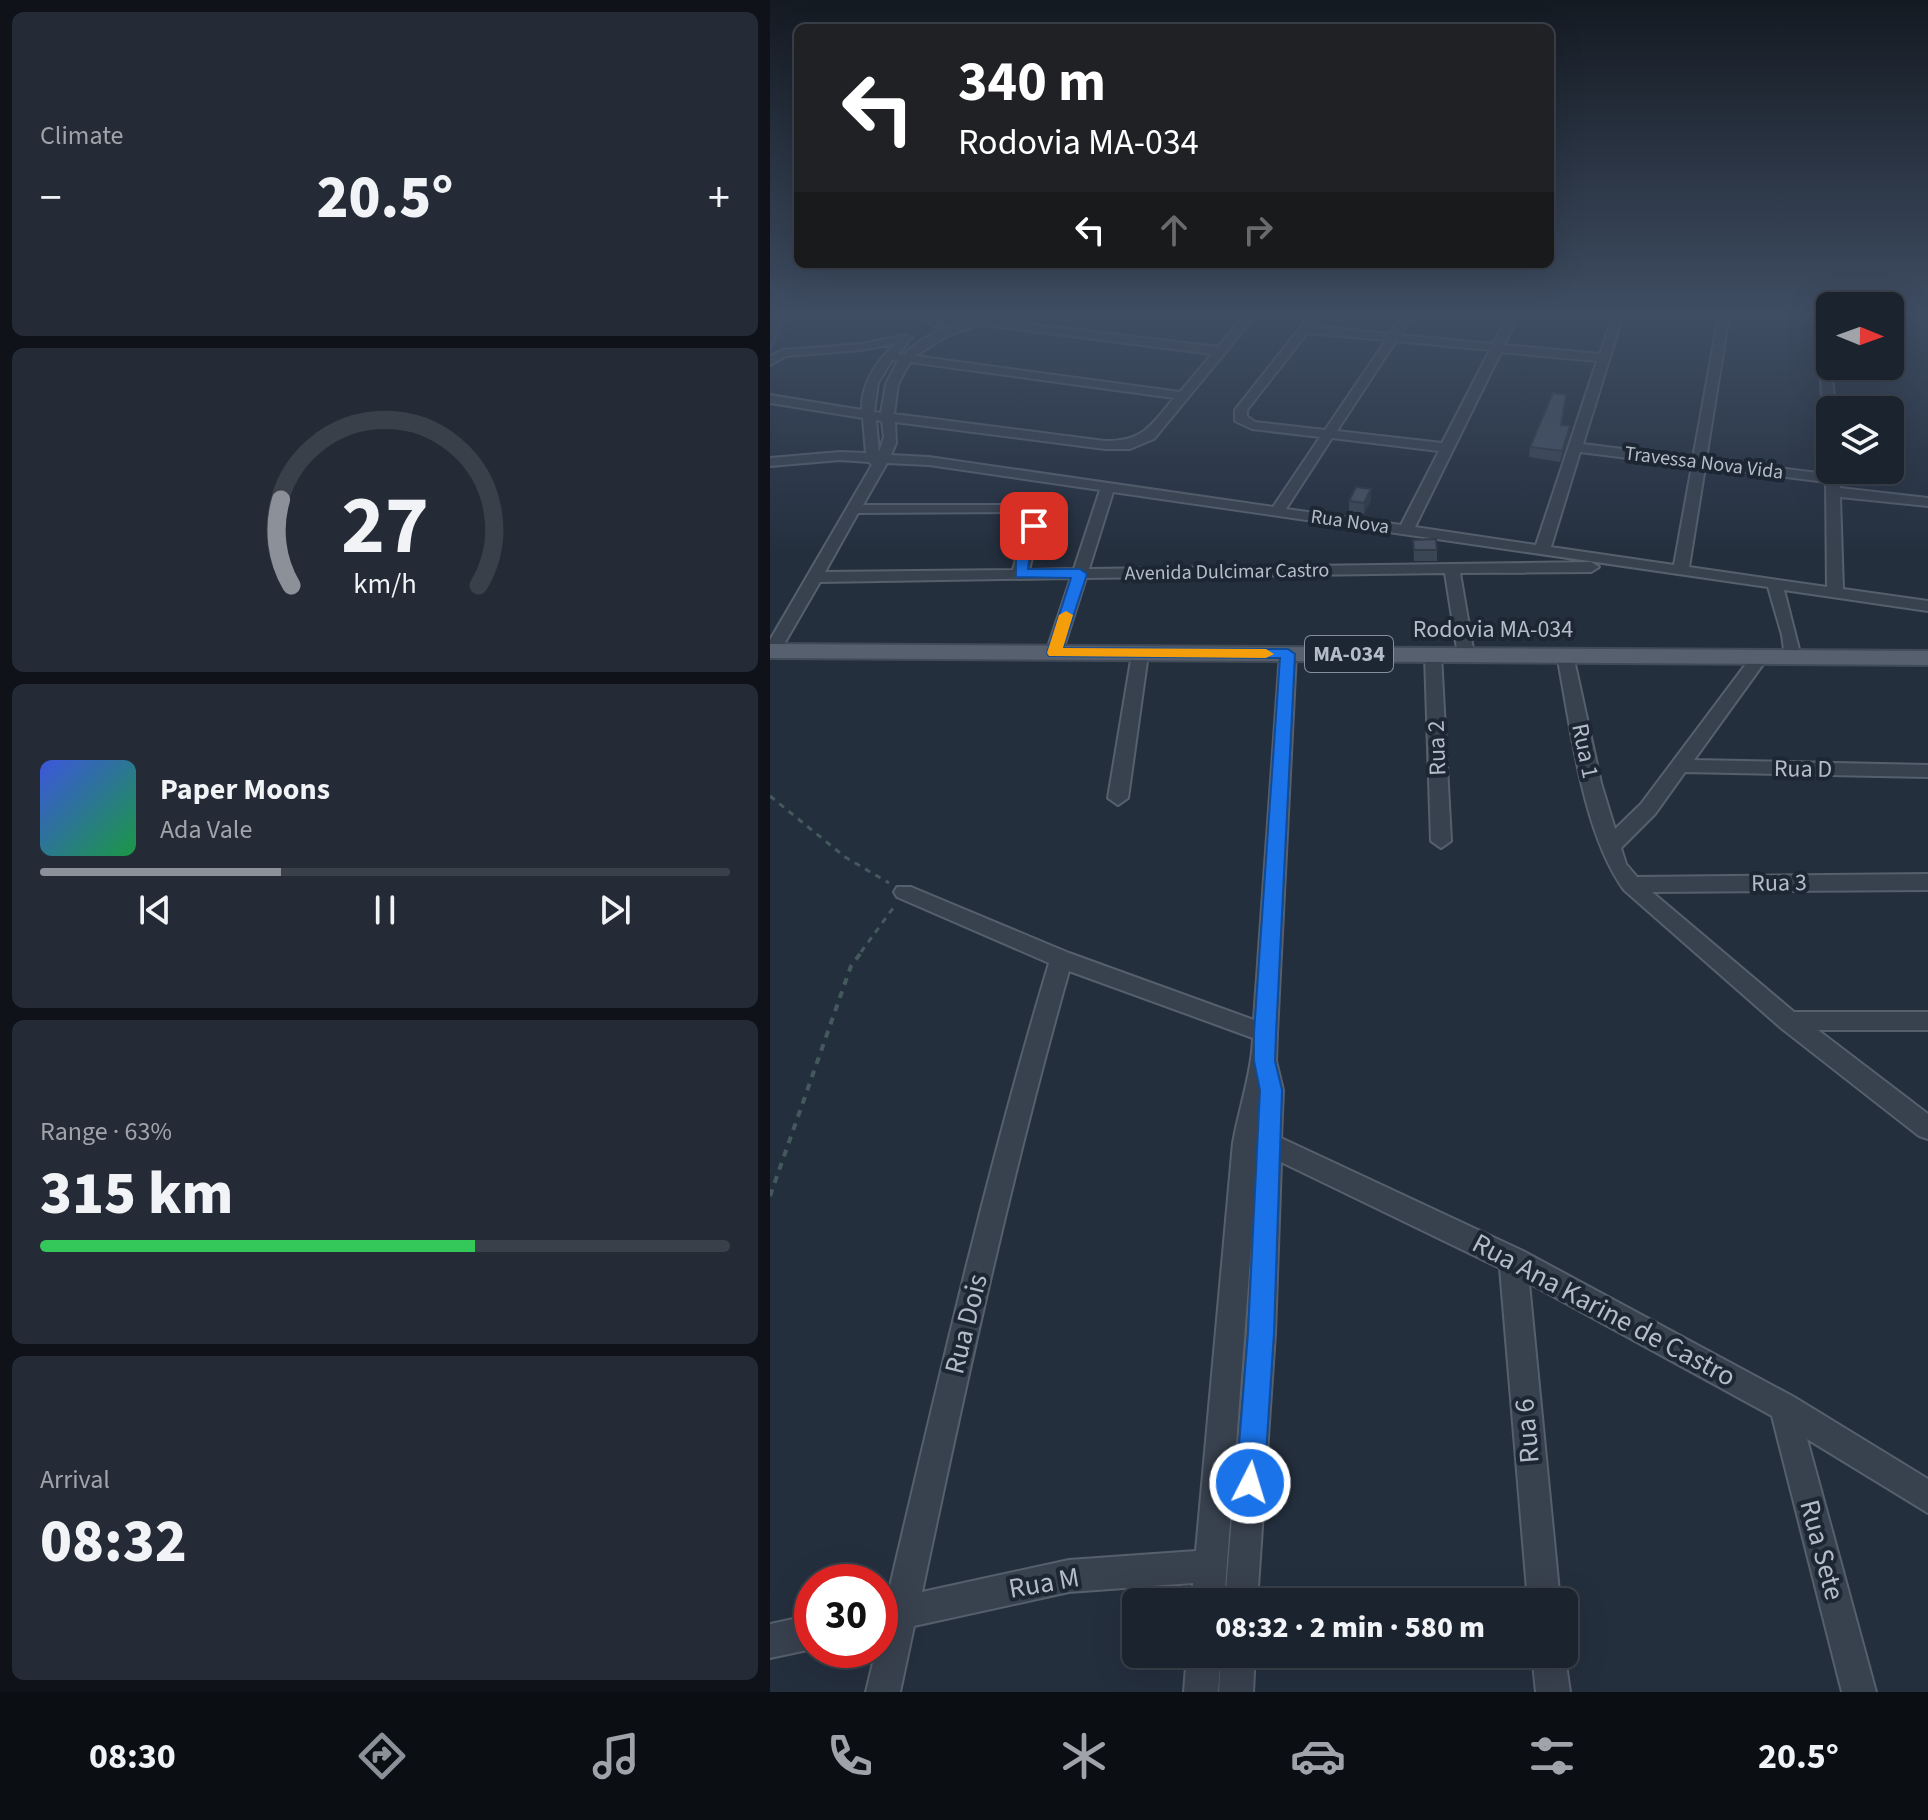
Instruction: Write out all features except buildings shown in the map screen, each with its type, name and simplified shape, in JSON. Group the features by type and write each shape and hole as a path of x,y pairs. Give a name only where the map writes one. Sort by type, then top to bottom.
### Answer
{"main road":[{"name":"Rodovia MA-034","path":"771,651 1928,658"}],"street":[{"path":"869,394 868,415 878,459"},
{"path":"771,651 854,509 891,437 887,417 891,394"},
{"path":"1170,394 1185,396"},
{"path":"1255,394 1239,414 1240,418 1252,425 1447,448"},
{"path":"1277,512 1356,394"},
{"path":"1406,530 1474,394"},
{"path":"1542,550 1591,394"},
{"path":"1681,568 1711,394"},
{"path":"770,399 868,415 1105,445 1130,445 1149,436 1185,396"},
{"name":"Travessa Nova Vida","path":"1573,447 1816,478"},
{"name":"Rua Nova","path":"770,462 929,461 1928,606"},
{"path":"1834,484 1835,592"},
{"name":"Travessa Nova Vida","path":"1851,484 1928,502"},
{"path":"1054,653 1108,487"},
{"path":"854,509 1008,506 1038,510 1038,518 1023,552 1021,574"},
{"name":"Avenida Dulcimar Castro","path":"815,577 1452,569 1602,566 1638,562"},
{"path":"1452,569 1466,655"},
{"path":"1774,582 1793,657"},
{"path":"1118,798 1140,654"},
{"path":"1209,1588 1246,1143 1265,1047 1288,654"},
{"name":"Rua 2","path":"1433,655 1441,841"},
{"name":"Rua 1","path":"1565,655 1592,783 1610,846"},
{"path":"1761,656 1639,819 1610,846 1617,866 1631,885 1709,956 1928,1128"},
{"name":"Rua D","path":"1678,766 1928,771"},
{"name":"Rua 3","path":"1631,885 1928,882"},
{"path":"904,892 1265,1047"},
{"name":"Rua Dois","path":"898,1583 1020,1101 1061,959"},
{"path":"1789,1021 1928,1021"},
{"path":"1242,1588 1261,1333 1271,1090 1265,1047"},
{"name":"Rua Ana Karine de Castro","path":"1268,1144 1513,1260 1784,1407 1928,1497"},
{"name":"Rua 6","path":"1513,1260 1543,1588"},
{"name":"Rua Sete","path":"1784,1407 1859,1692"},
{"name":"Rua M","path":"898,1613 1069,1576 1211,1566"},
{"path":"770,1641 794,1636"},
{"name":"Rua Dois","path":"883,1692 885,1668"},
{"path":"1201,1692 1203,1668"},
{"path":"1236,1692 1237,1668"},
{"path":"1550,1668 1553,1692"}],"path":[{"path":"770,796 845,857 904,892 851,966 770,1196"}],"slow traffic":[{"path":"1066,615 1054,653 1266,654"}],"route":[{"path":"1034,526 1023,552 1021,574 1080,574 1054,653 1288,654 1265,1033 1264,1061 1271,1090 1261,1333 1250,1483"}]}
